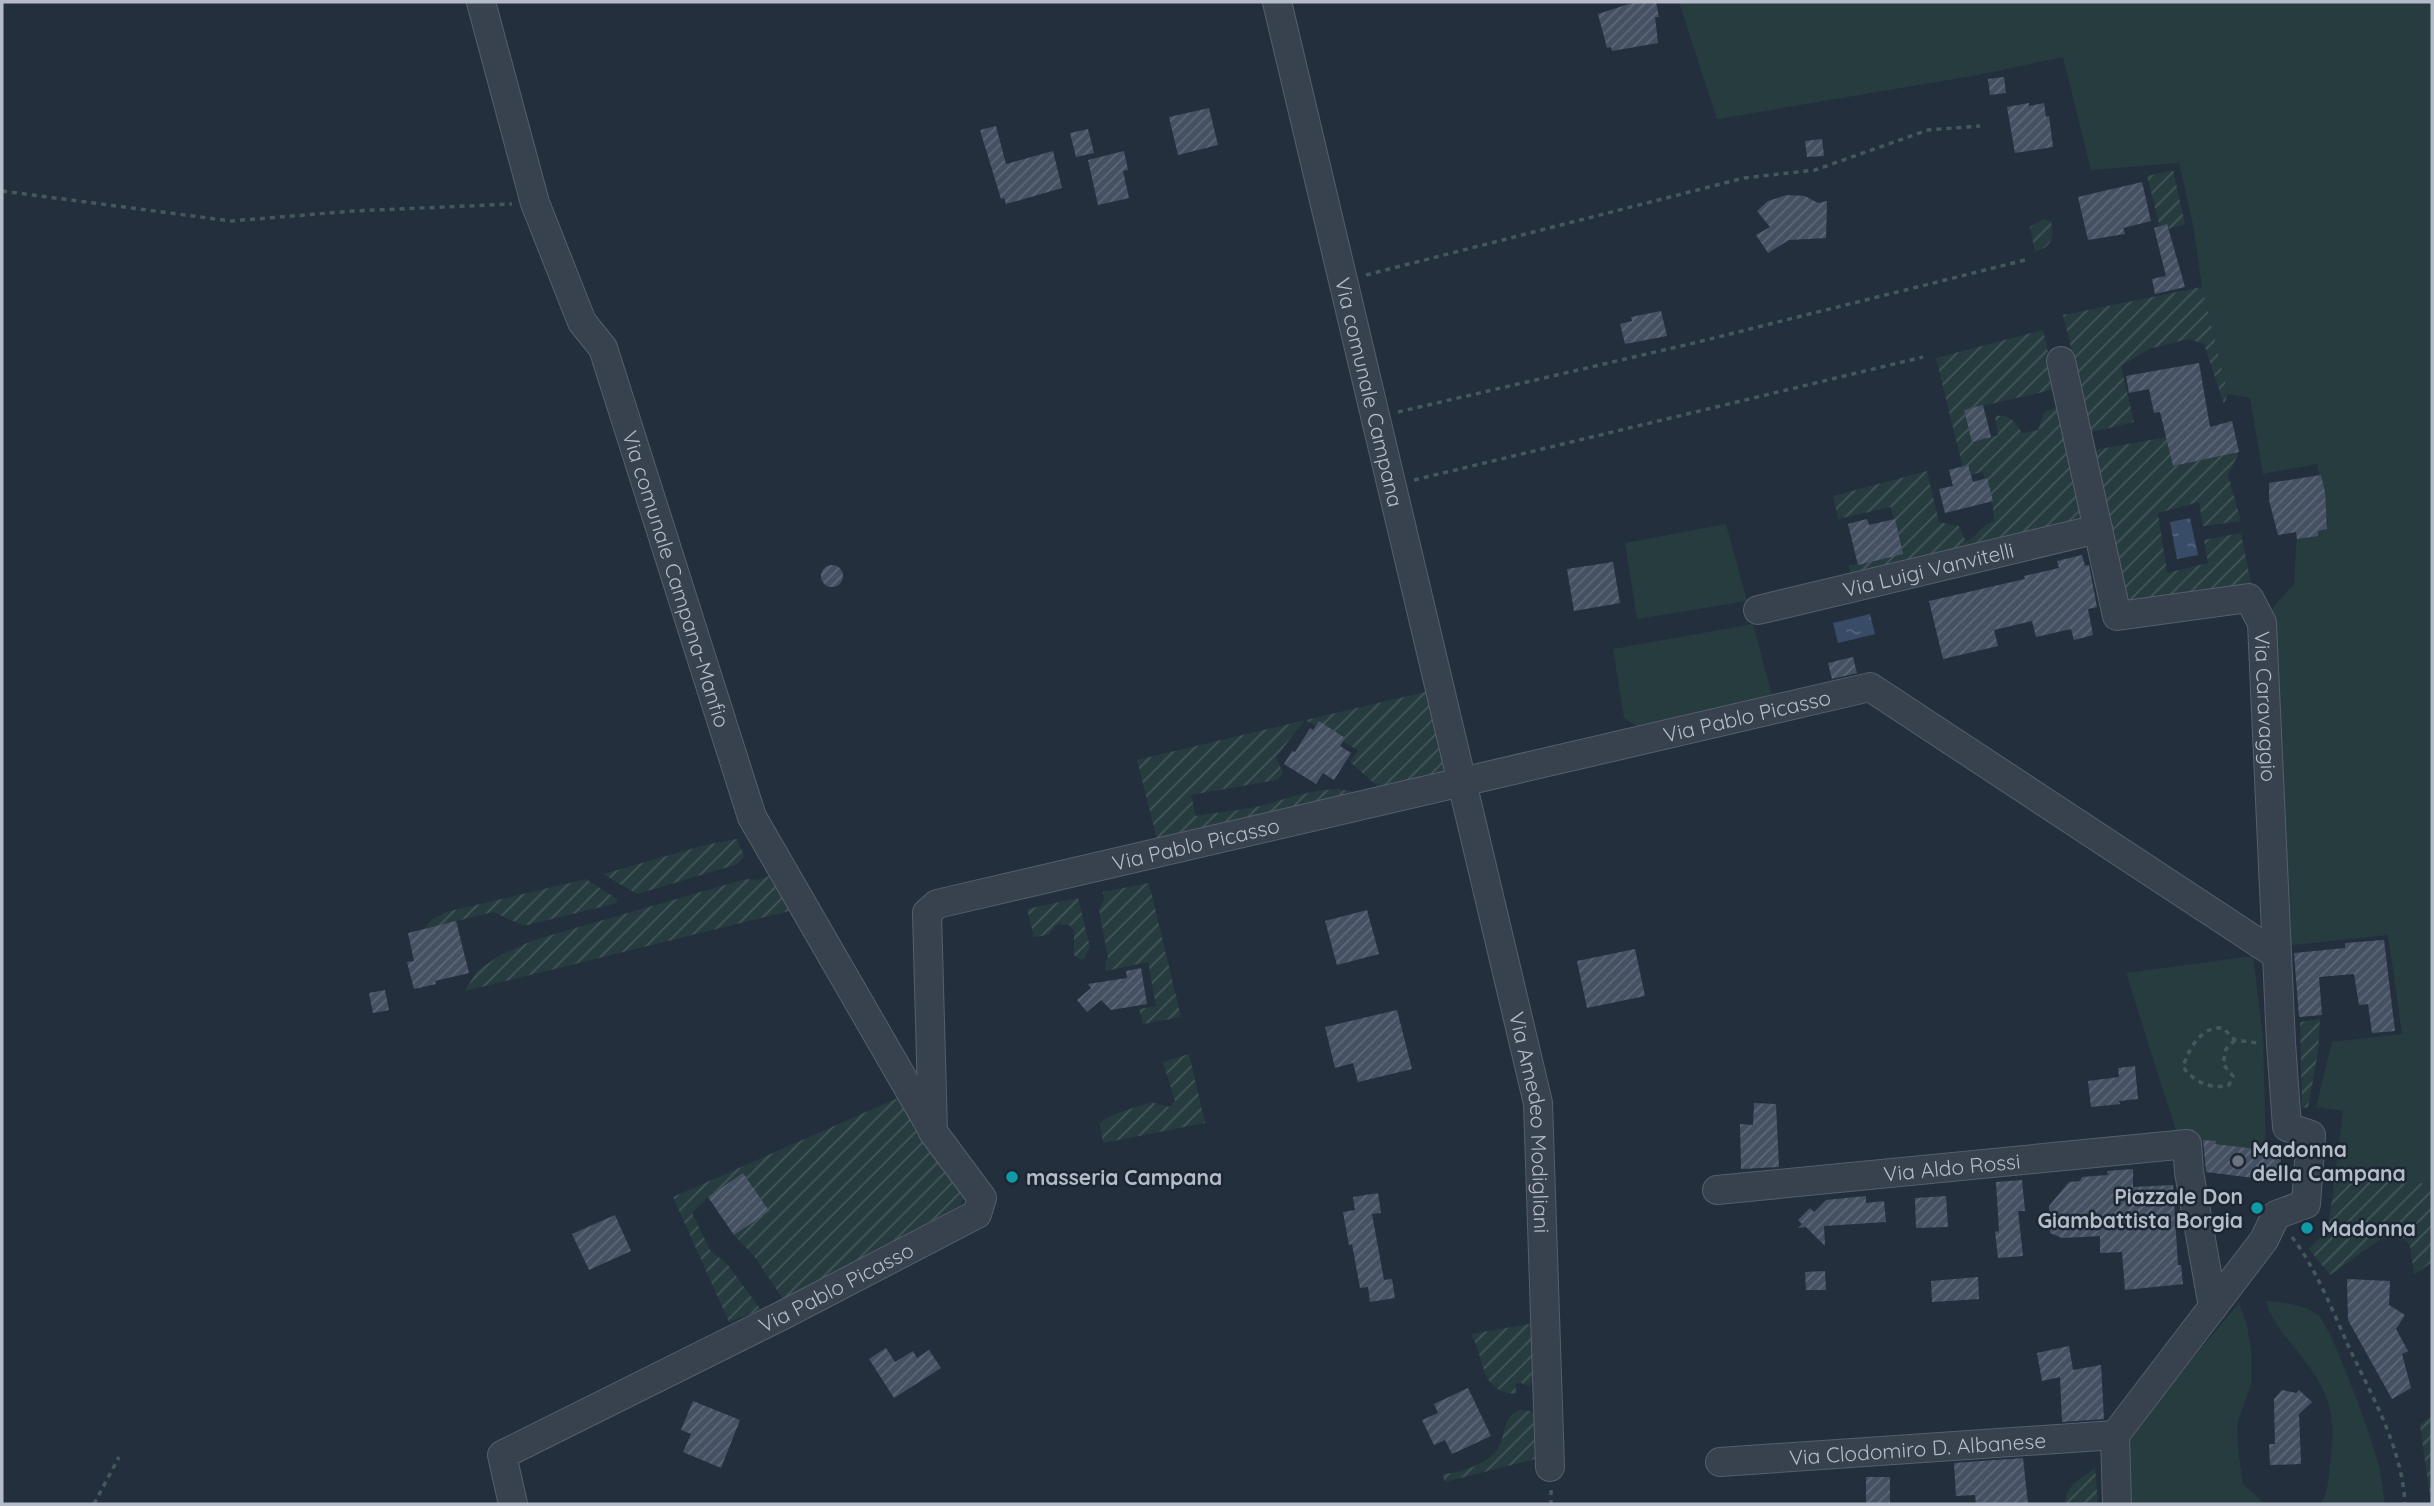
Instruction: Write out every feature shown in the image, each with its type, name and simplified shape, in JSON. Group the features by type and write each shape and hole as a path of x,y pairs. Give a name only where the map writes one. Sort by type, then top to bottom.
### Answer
{"street":[{"name":"Via comunale Campana-Manfio","path":"481,2 535,203 582,322 603,348 752,817 933,1132"},
{"name":"Via comunale Campana","path":"1277,2 1463,783"},
{"name":"Via Caravaggio","path":"2061,361 2117,616 2249,597 2262,623 2287,1127 2311,1135 2306,1204 2276,1215 2264,1240 2213,1307"},
{"name":"Via Luigi Vanvitelli","path":"1758,610 2098,529"},
{"name":"Via Pablo Picasso","path":"513,1504 502,1455 785,1314 977,1214 982,1198 933,1132 927,914 937,904 1870,687 2277,955"},
{"name":"Via Amedeo Modigliani","path":"1463,783 1538,1103 1550,1467"},
{"name":"Via Aldo Rossi","path":"1717,1191 2187,1144 2189,1172 2213,1307"},
{"path":"2118,1504 2115,1435 2213,1307"},
{"name":"Via Clodomiro D. Albanese","path":"1720,1462 2115,1435"}],"path":[{"path":"1343,281 1744,178 1815,170 1928,130 1980,126"},
{"path":"2,191 231,221 354,211 535,203"},
{"path":"1376,417 1694,343 2029,259"},
{"path":"1392,485 1923,357"},
{"path":"2235,1040 2226,1049 2222,1065 2233,1076 2229,1085 2216,1088 2190,1077 2183,1067 2188,1052 2200,1036 2213,1027 2223,1028 2235,1040 2281,1043"},
{"path":"2297,1243 2385,1421 2404,1482 2405,1504"},
{"path":"94,1504 120,1457"}],"green space":[{"path":"1679,2 2432,2 2432,1184 2335,1176 2343,1111 2316,1107 2332,1042 2402,1034 2388,935 2283,946 2267,614 2294,584 2297,529 2328,524 2317,464 2263,474 2250,398 2228,394 2202,287 2193,225 2179,163 2091,170 2063,57 1978,75 1717,119"},
{"path":"2173,170 2185,224 2161,231 2147,176"},
{"path":"2044,219 2051,222 2052,237 2045,247 2035,252 2030,227"},
{"path":"2202,287 2228,394 2224,404 2204,344 2188,339 2149,349 2121,366 2134,422 2092,432 2063,315"},
{"path":"2043,330 2056,389 1964,410 1972,442 1998,435 1995,416 2004,416 2011,420 2022,433 2038,430 2044,412 2061,406 2087,523 1851,576 1849,566 1902,553 1891,507 1838,519 1833,496 1927,471 1939,522 1959,526 1966,542 1994,521 1983,472 1965,476 1936,358"},
{"path":"2167,437 2174,466 2239,452 2228,475 2241,521 2203,526 2199,502 2158,513 2167,573 2208,563 2204,540 2241,533 2251,584 2129,606 2094,450"},
{"path":"1726,524 1747,601 1637,619 1625,543"},
{"path":"1753,624 1773,699 1641,729 1624,718 1613,649"},
{"path":"1429,691 1448,775 1382,790 1350,762 1358,750 1305,720"},
{"path":"1305,720 1276,757 1283,773 1277,780 1191,795 1196,816 1252,808 1327,790 1353,792 1365,797 1159,848 1137,760"},
{"path":"737,839 744,856 738,864 637,894 603,874 705,845"},
{"path":"772,875 793,910 465,991 477,971 502,954 534,940 746,879 756,880"},
{"path":"586,879 617,899 617,903 528,925 493,912 424,929 432,919 446,912"},
{"path":"1149,883 1181,1017 1143,1024 1139,1009 1156,1006 1148,962 1106,971 1105,963 1108,958 1099,909 1104,900 1103,892"},
{"path":"1078,898 1090,947 1085,958 1081,960 1074,955 1074,931 1069,925 1058,924 1048,935 1034,937 1027,909"},
{"path":"2253,956 2263,1036 2266,1150 2215,1144 2215,1141 2198,1140 2196,1133 2176,1131 2126,973"},
{"path":"2320,1019 2318,1052 2308,1108 2302,1107 2300,1022"},
{"path":"1189,1054 1205,1123 1103,1143 1100,1124 1109,1117 1150,1102 1170,1107 1175,1101 1163,1062"},
{"path":"900,1097 966,1192 960,1206 783,1299 754,1256 734,1235 768,1211 742,1174 708,1197 692,1213 710,1250 728,1265 761,1310 729,1322 673,1197"},
{"path":"2335,1176 2432,1184 2432,1262 2414,1275 2410,1245 2394,1230 2330,1275 2309,1249 2328,1230"},
{"path":"2266,1301 2306,1308 2318,1315 2324,1324 2342,1362 2369,1435 2379,1466 2385,1504 2321,1504 2327,1487 2331,1456 2330,1410 2314,1373 2277,1326"},
{"path":"2239,1303 2251,1349 2251,1384 2237,1424 2239,1457 2243,1484 2265,1504 2128,1504 2125,1440"},
{"path":"1534,1323 1534,1377 1530,1386 1515,1384 1517,1394 1504,1392 1489,1381 1471,1334"},
{"path":"1519,1410 1531,1411 1536,1416 1539,1458 1445,1482 1442,1474 1473,1467 1494,1454 1510,1417"},
{"path":"2432,1415 2432,1504 2431,1504 2420,1425"},
{"path":"2095,1468 2098,1504 2065,1504 2071,1487"}],"water":[{"path":"2190,518 2198,555 2177,559 2170,522"},
{"path":"1870,614 1875,634 1838,643 1833,623"}],"building":[{"path":"1635,2 1656,2 1659,17 1655,17 1658,43 1612,51 1611,47 1607,48 1598,14"},
{"path":"2004,77 2006,93 1990,95 1988,79"},
{"path":"2029,103 2029,106 2044,103 2046,117 2049,116 2053,147 2015,153 2007,107"},
{"path":"1209,108 1218,145 1178,155 1169,117"},
{"path":"996,126 1006,164 1053,151 1062,188 1006,204 1004,198 1001,199 980,130"},
{"path":"1088,129 1094,153 1076,157 1070,133"},
{"path":"1822,139 1824,156 1807,157 1805,141"},
{"path":"1124,151 1128,170 1123,171 1129,198 1098,205 1088,160"},
{"path":"2142,182 2151,221 2123,228 2125,234 2088,240 2078,197"},
{"path":"1787,195 1805,196 1818,203 1827,201 1826,238 1789,240 1768,253 1756,235 1770,227 1757,211 1768,201"},
{"path":"2167,224 2185,287 2155,294 2152,279 2166,276 2154,228"},
{"path":"1661,311 1667,336 1625,344 1620,324 1632,321 1631,317"},
{"path":"2199,363 2210,427 2232,421 2239,452 2173,466 2160,412 2154,413 2149,389 2129,393 2126,376"},
{"path":"1983,405 1991,437 1972,442 1964,410"},
{"path":"1968,465 1973,482 1987,478 1993,501 1945,513 1939,489 1953,486 1949,470"},
{"path":"2321,475 2327,529 2318,531 2318,536 2297,539 2296,532 2278,535 2269,500 2269,483"},
{"path":"1867,519 1869,525 1895,519 1903,554 1858,565 1848,524"},
{"path":"2082,555 2085,566 2089,565 2097,607 2088,609 2093,635 2074,640 2071,629 2036,637 2032,621 1994,630 1998,646 1943,659 1929,601 2025,579 2024,576 2059,568 2057,561"},
{"path":"1613,562 1620,603 1574,611 1567,569"},
{"path":"832,565 840,568 843,576 840,584 832,587 824,584 821,576 824,568"},
{"path":"1853,657 1857,673 1832,679 1828,663"},
{"path":"1319,721 1345,738 1340,746 1351,753 1334,780 1323,773 1316,784 1284,764 1310,728 1313,730"},
{"path":"1367,910 1379,954 1337,965 1325,921"},
{"path":"456,921 469,973 414,989 407,962 414,961 408,933"},
{"path":"2384,940 2395,1031 2372,1033 2368,1004 2359,1005 2354,974 2319,977 2322,1015 2299,1017 2294,953 2345,948 2345,943"},
{"path":"1635,949 1645,996 1587,1008 1577,961"},
{"path":"1141,968 1147,1004 1111,1010 1101,1000 1087,1012 1077,1000 1091,988 1088,984 1127,978 1126,971"},
{"path":"385,990 389,1010 373,1013 369,993"},
{"path":"1397,1010 1412,1069 1358,1082 1353,1063 1335,1068 1325,1027"},
{"path":"2135,1066 2138,1099 2091,1107 2088,1081 2119,1077 2118,1068"},
{"path":"1754,1103 1776,1104 1779,1167 1741,1169 1740,1124 1753,1125"},
{"name":"Madonna della Campana","path":"2203,1140 2216,1141 2215,1144 2282,1152 2278,1181 2206,1172"},
{"path":"2133,1169 2133,1187 2173,1185 2178,1265 2181,1265 2183,1284 2125,1290 2122,1252 2100,1253 2100,1236 2062,1238 2050,1233 2049,1206 2069,1182 2080,1181 2082,1177 2108,1175 2107,1171"},
{"path":"743,1173 769,1211 734,1235 708,1197"},
{"path":"2022,1180 2025,1211 2018,1211 2023,1256 1998,1258 1995,1232 1999,1231 1996,1182"},
{"path":"1378,1193 1381,1213 1372,1214 1384,1280 1392,1279 1395,1298 1370,1302 1368,1287 1360,1288 1343,1212 1355,1210 1353,1197"},
{"path":"1866,1196 1866,1203 1884,1201 1886,1222 1824,1226 1825,1246 1806,1227 1798,1228 1802,1224 1798,1220 1810,1208 1814,1212 1826,1200"},
{"path":"1946,1196 1948,1227 1916,1228 1915,1198"},
{"path":"615,1215 631,1251 589,1270 572,1234"},
{"path":"1825,1271 1826,1290 1806,1290 1805,1272"},
{"path":"1978,1277 1979,1299 1932,1302 1931,1281"},
{"path":"2347,1279 2390,1281 2389,1305 2405,1315 2396,1329 2408,1351 2402,1354 2411,1388 2392,1399 2348,1320"},
{"path":"2069,1346 2073,1370 2101,1365 2104,1419 2062,1422 2060,1377 2042,1381 2037,1353"},
{"path":"886,1348 895,1362 913,1351 917,1358 929,1350 941,1368 894,1398 869,1359"},
{"path":"1468,1388 1491,1436 1452,1454 1445,1440 1434,1445 1422,1420 1438,1413 1434,1404"},
{"path":"2282,1390 2296,1393 2299,1390 2312,1402 2299,1414 2301,1464 2270,1465 2269,1444 2275,1444 2274,1399"},
{"path":"693,1401 740,1420 721,1468 683,1452 691,1434 681,1430"},
{"path":"2023,1458 2028,1504 1976,1504 1975,1495 1956,1496 1954,1463"},
{"path":"1866,1477 1890,1477 1890,1504 1866,1504"}],"place":[{"name":"Madonna della Campana","path":"2238,1161"},
{"name":"masseria Campana","path":"1012,1177"},
{"name":"Piazzale Don Giambattista Borgia","path":"2257,1208"},
{"name":"Madonna","path":"2307,1228"}]}
